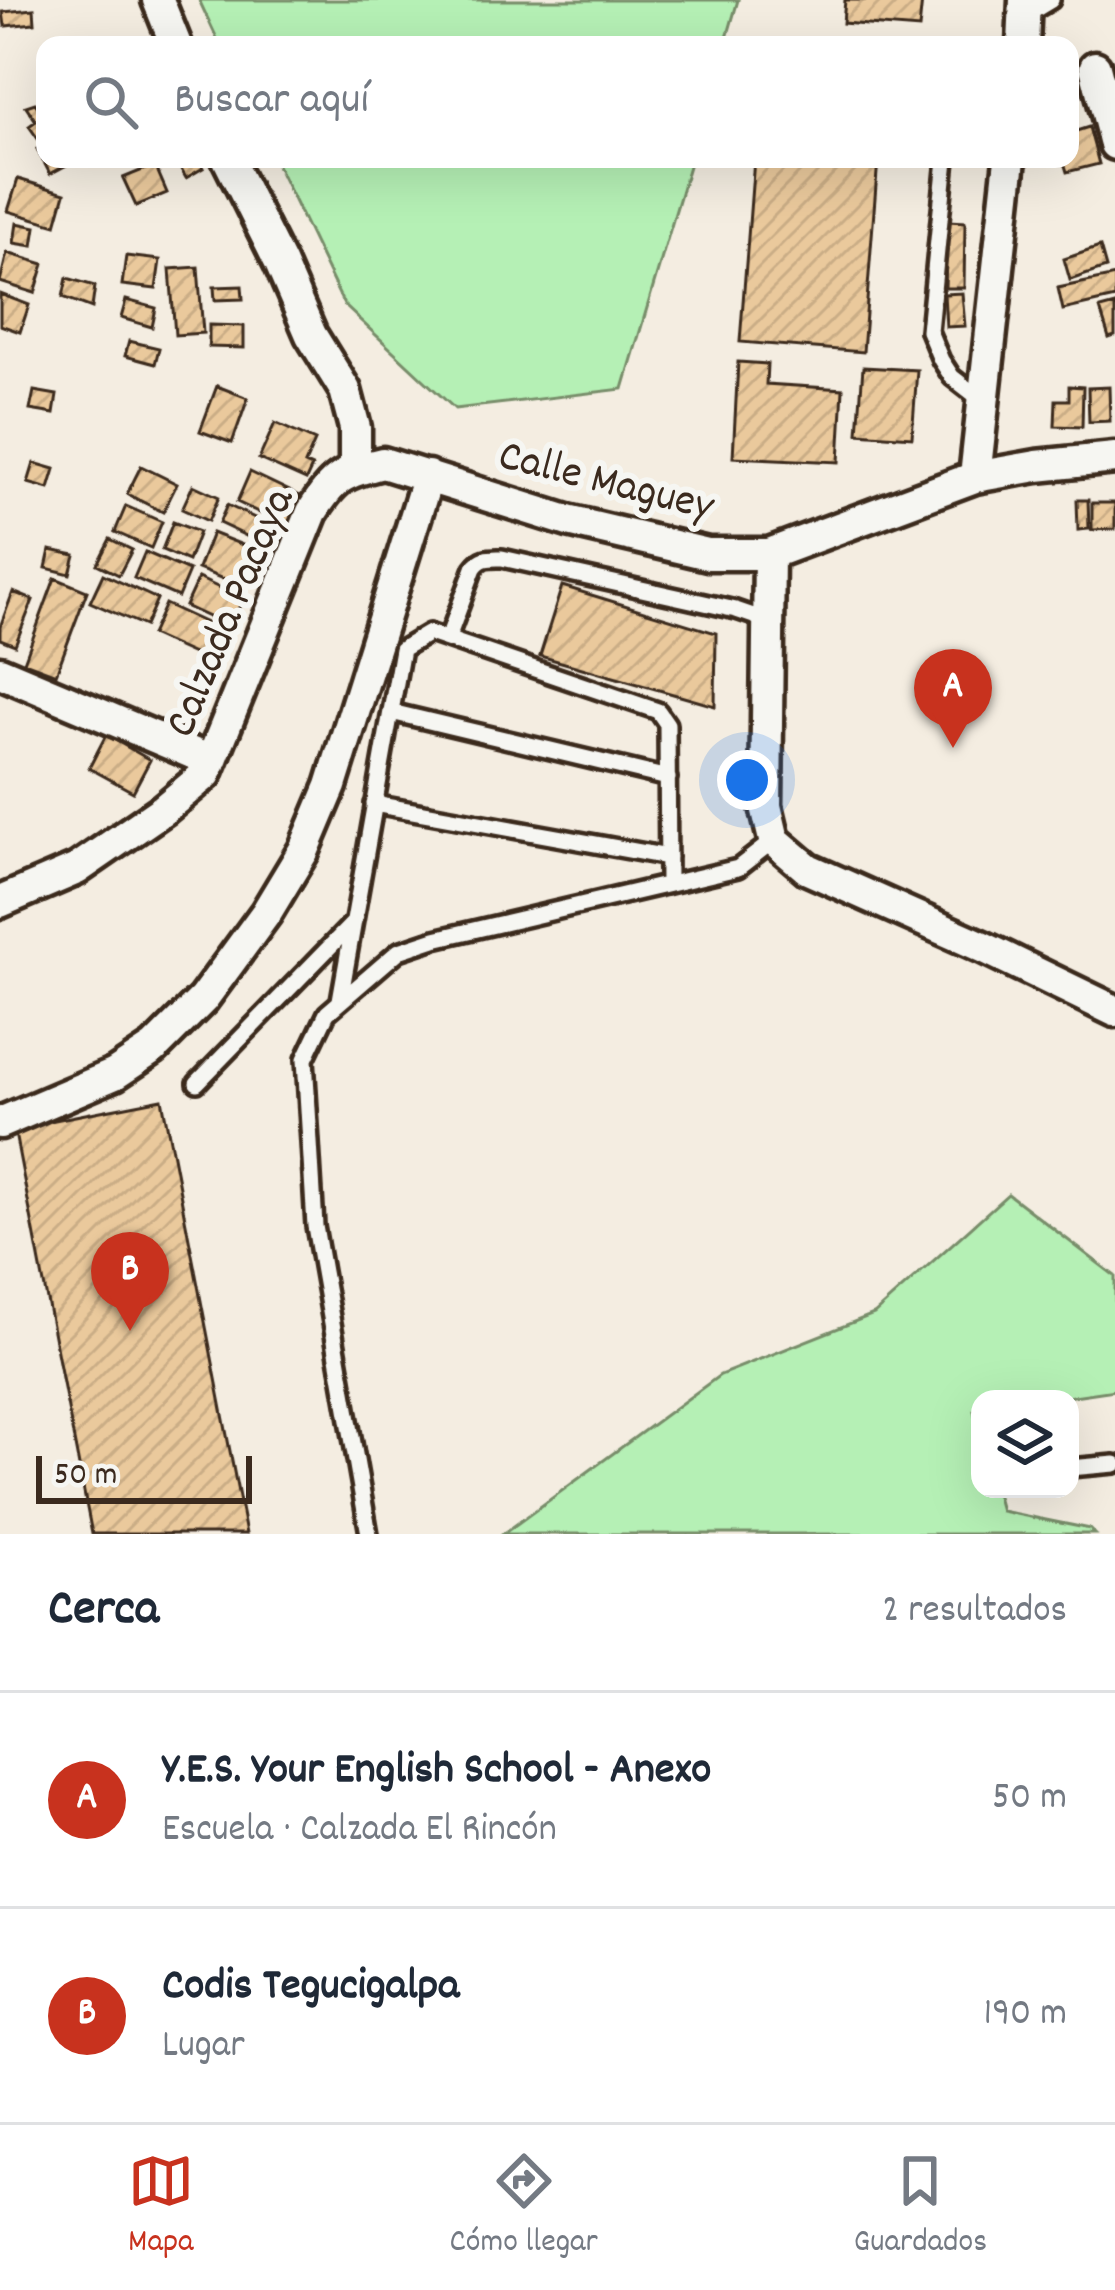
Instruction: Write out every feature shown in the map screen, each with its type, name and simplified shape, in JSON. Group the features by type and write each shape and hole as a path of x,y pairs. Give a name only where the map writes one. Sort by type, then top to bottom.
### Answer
{"street":[{"path":"158,0 172,36"},
{"path":"1095,67 1115,144"},
{"path":"233,168 311,335 345,390 355,428 355,470"},
{"path":"975,477 1009,168"},
{"name":"Calle Maguey","path":"355,470 383,463 568,521 708,554 769,554 975,477 1115,458"},
{"name":"Calzada Pacaya","path":"0,902 77,869 206,774 312,512 329,484 355,470"},
{"path":"0,1123 115,1074 154,1048 203,999 266,913 304,850 331,786 428,476"},
{"path":"769,554 766,806 774,840 808,869 1115,1011"},
{"path":"0,672 211,761"}],"lane":[{"path":"945,168 929,331 952,377 983,401"},
{"path":"448,638 474,568 489,557 768,621"},
{"path":"339,1002 402,649 429,633 658,711 668,724 668,884"},
{"path":"391,712 668,778"},
{"path":"374,804 668,857"},
{"path":"369,1534 315,1226 304,1059 327,1013 399,951 738,868 774,840"},
{"path":"197,1083 353,922"},
{"path":"1079,1467 1115,1464"}],"green space":[{"path":"199,0 738,0 728,36 216,36"},
{"path":"278,168 688,168 623,389 455,409 344,305"},
{"path":"1008,1194 1115,1276 1115,1390 1079,1395 1079,1390 971,1390 971,1498 997,1498 1001,1511 1090,1529 1095,1534 503,1534 720,1375 874,1314"}],"building":[{"path":"845,0 922,0 919,29 843,23"},
{"path":"34,9 35,23 5,26 3,12"},
{"path":"36,104 36,121 26,106"},
{"path":"1089,127 1099,164 1067,172 1066,168 1079,168 1079,130"},
{"path":"156,168 167,193 136,206 123,178"},
{"path":"180,168 203,168 186,178"},
{"path":"753,168 877,168 863,352 740,342"},
{"path":"18,179 65,193 56,225 8,211"},
{"path":"947,221 965,222 964,288 945,288"},
{"path":"17,223 36,227 33,246 14,243"},
{"path":"1100,247 1106,268 1070,280 1064,259"},
{"path":"7,253 44,264 35,293 0,282"},
{"path":"126,256 160,260 156,289 122,285"},
{"path":"198,267 203,333 175,335 170,269"},
{"path":"1115,276 1115,298 1063,310 1058,288"},
{"path":"67,278 95,286 92,308 63,297"},
{"path":"242,286 243,299 215,300 214,287"},
{"path":"962,293 965,326 946,327 944,294"},
{"path":"0,294 29,305 20,332 0,325"},
{"path":"126,300 156,308 152,327 121,318"},
{"path":"1115,305 1115,336 1109,338 1100,309"},
{"path":"209,325 244,326 244,348 209,347"},
{"path":"129,341 159,348 155,364 125,356"},
{"path":"738,362 767,364 766,384 843,389 839,462 733,457"},
{"path":"863,367 917,370 912,437 858,433"},
{"path":"217,386 248,398 232,443 200,431"},
{"path":"1069,386 1083,387 1082,427 1055,426 1056,400 1069,400"},
{"path":"1109,387 1110,421 1089,422 1088,388"},
{"path":"34,391 57,395 54,414 30,410"},
{"path":"275,423 315,441 305,464 312,467 306,480 259,459"},
{"path":"34,463 55,469 49,489 28,483"},
{"path":"141,466 177,484 163,512 127,494"},
{"path":"250,472 304,498 289,527 237,502"},
{"path":"193,485 219,497 208,521 182,509"},
{"path":"1077,500 1088,500 1089,529 1078,530"},
{"path":"1092,503 1115,503 1115,529 1092,530"},
{"path":"227,505 289,534 280,552 219,523"},
{"path":"126,506 162,522 151,548 115,532"},
{"path":"173,522 199,532 188,561 162,550"},
{"path":"212,533 253,549 238,585 198,569"},
{"path":"110,539 132,550 119,575 97,564"},
{"path":"50,550 75,555 70,574 46,568"},
{"path":"145,552 189,571 178,597 134,578"},
{"path":"103,574 157,599 145,626 90,602"},
{"path":"55,578 87,591 56,674 24,662"},
{"path":"198,578 243,599 230,627 185,606"},
{"path":"562,586 716,633 715,706 540,656"},
{"path":"13,592 33,600 15,645 0,639"},
{"path":"165,604 221,630 207,660 151,635"},
{"path":"106,735 150,760 133,792 89,768"},
{"path":"162,1099 246,1534 92,1534 14,1128"}],"place":[{"name":"Y.E.S. Your English School - Anexo","path":"953,748"},
{"name":"Codis Tegucigalpa","path":"130,1331"}]}
